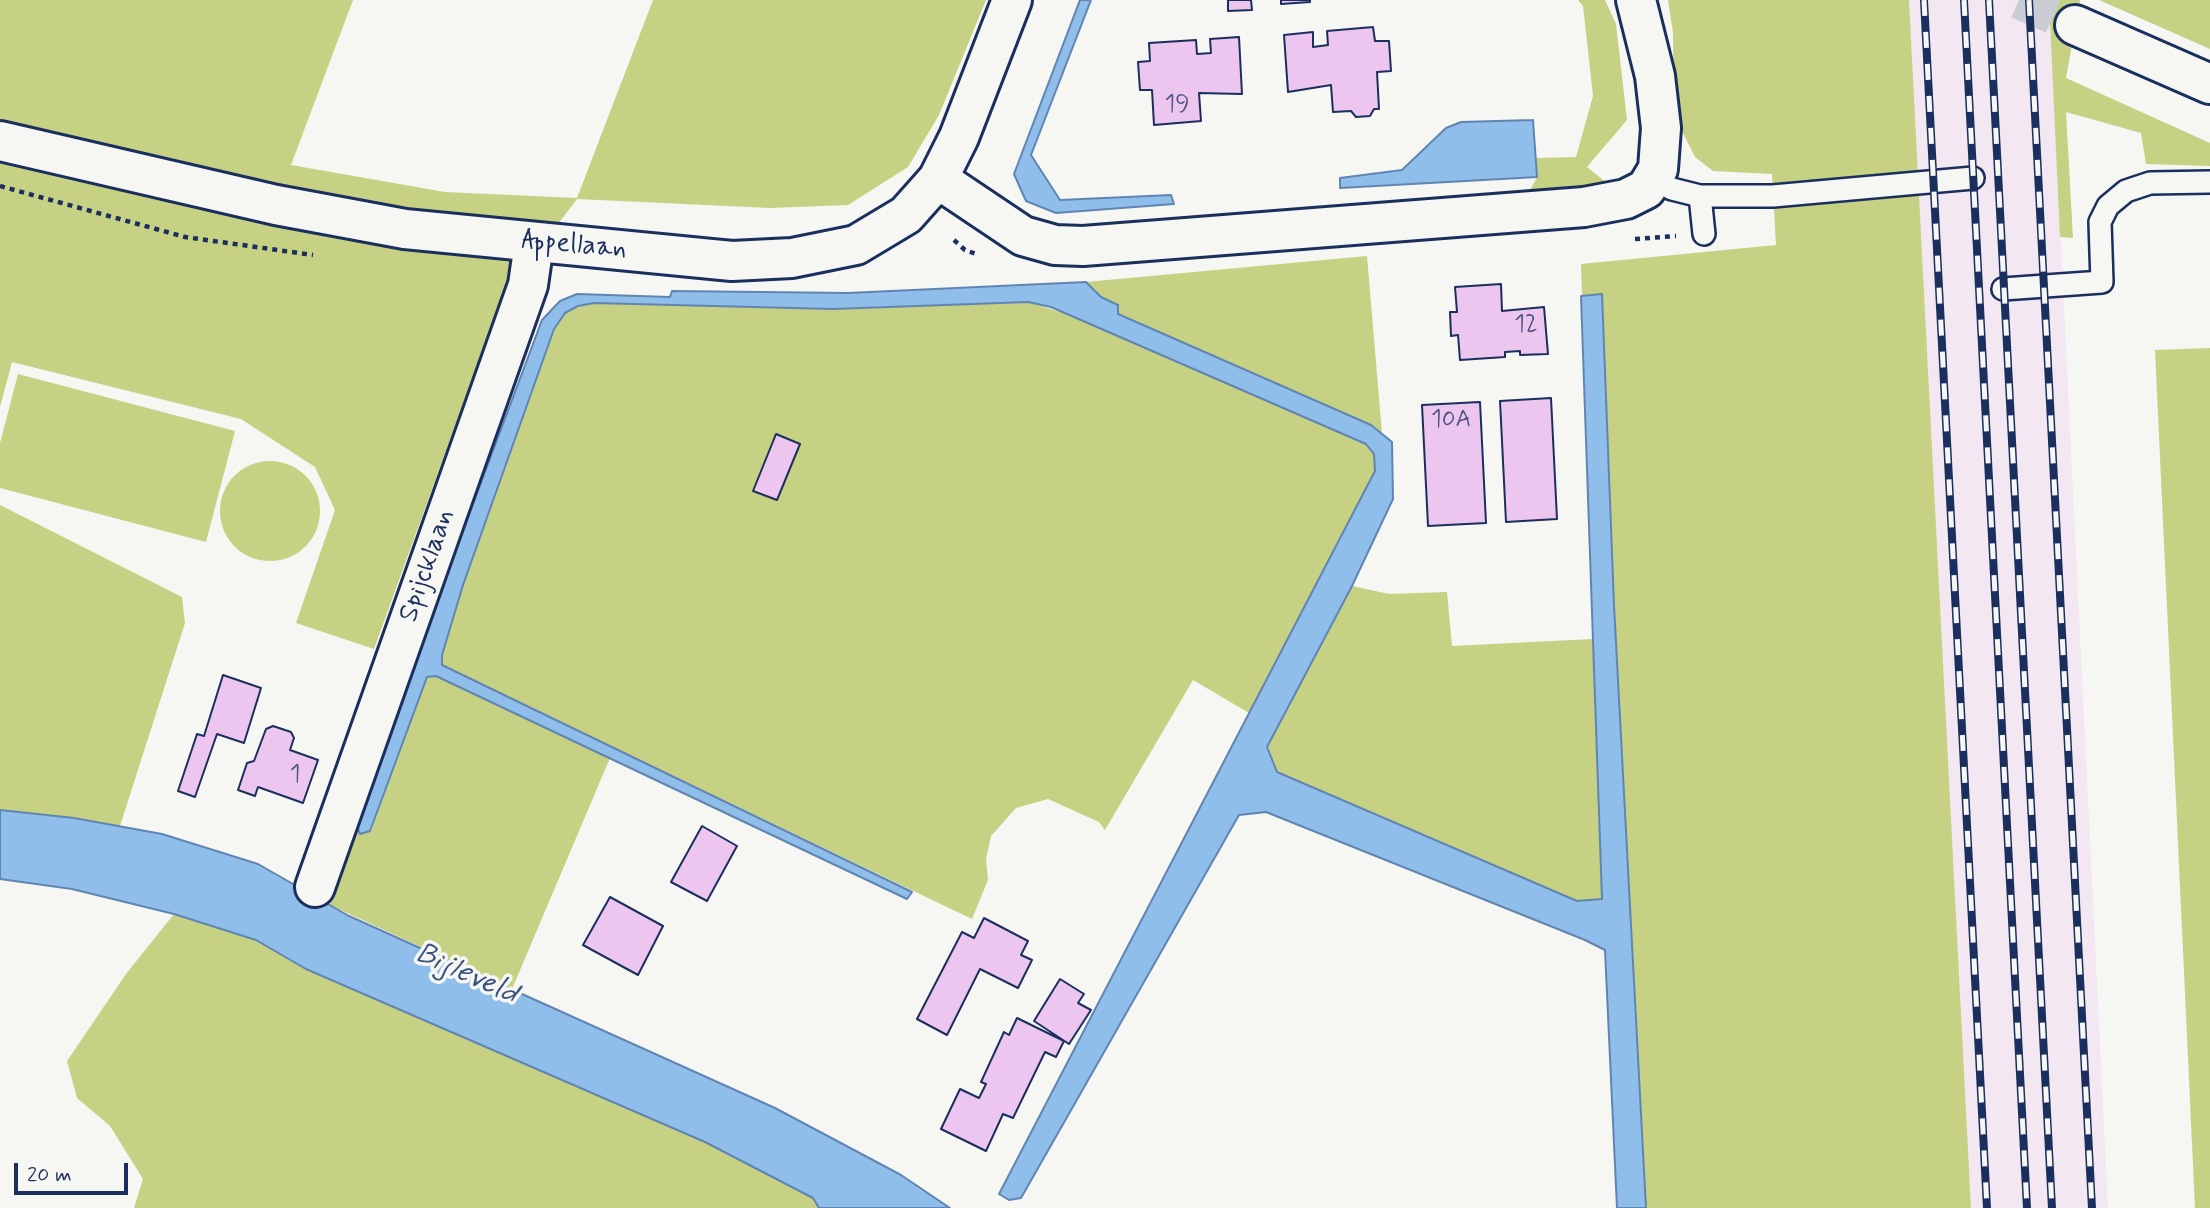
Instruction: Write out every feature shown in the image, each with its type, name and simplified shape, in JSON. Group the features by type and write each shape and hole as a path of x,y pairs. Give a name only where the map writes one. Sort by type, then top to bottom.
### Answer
{"street":[{"name":"Appellaan","path":"0,141 276,205 405,229 732,261 792,258 856,245 906,215 938,180 959,137 1012,0"},
{"path":"938,180 1023,236 1055,245 1083,246 1584,206 1626,199 1646,189 1658,169 1661,128 1655,76 1636,0"},
{"path":"2075,25 2210,84"},
{"name":"Spijcklaan","path":"315,887 528,285 534,243"}],"lane":[{"path":"1652,178 1672,189 1700,196 1773,195 1973,178"},
{"path":"2003,289 2102,282 2100,222 2108,206 2126,191 2150,183 2210,182"},
{"path":"1700,196 1704,234"}],"shaded area":[{"path":"1909,0 2049,0 2108,1208 1971,1208"}],"green space":[{"path":"0,0 353,0 291,165 445,192 577,198 653,0 986,0 939,115 908,167 848,205 770,208 577,199 501,299 374,649 296,623 335,510 315,467 241,419 12,362 0,407"},
{"path":"1578,0 1605,0 1616,24 1627,120 1587,167 1607,183 1576,197 1527,196 1537,177 1536,158 1576,157 1593,96 1583,6"},
{"path":"1668,0 1909,0 1971,1208 1617,1208 1602,900 1577,901 1277,772 1267,747 1352,586 1389,594 1447,592 1452,646 1593,639 1581,264 1776,245 1772,174 1713,171 1695,157 1683,133 1674,109 1673,33"},
{"path":"2049,0 2080,0 2066,78 2210,143 2210,166 2146,164 2141,133 2066,112 2073,238 2060,237"},
{"path":"2099,0 2210,0 2210,49"},
{"path":"1367,256 1382,433 1371,425 1117,314 1117,305 1101,297 1086,282"},
{"path":"1028,302 1083,319 1366,444 1374,454 1375,471 1249,713 1193,680 1105,830 1099,822 1048,799 1016,808 991,836 986,859 988,880 972,919 442,665 442,655 463,585 554,329 565,313 578,305 594,303 833,309"},
{"path":"2210,348 2210,1208 2195,1208 2155,350"},
{"path":"18,374 235,431 206,542 0,488 0,443"},
{"path":"270,461 289,465 306,475 316,492 320,511 316,530 306,547 289,557 270,561 251,557 234,547 224,530 220,511 224,492 234,475 251,465"},
{"path":"0,505 182,597 185,623 120,826 0,810"},
{"path":"427,676 436,676 610,758 512,989 330,905 346,843 356,824 371,831"},
{"path":"174,914 256,940 306,969 705,1142 813,1198 819,1208 134,1208 143,1179 110,1126 77,1098 67,1061 126,974"}],"water":[{"path":"1080,0 1091,0 1031,155 1060,200 1171,195 1174,204 1056,213 1026,201 1014,174"},
{"path":"1533,120 1537,177 1340,188 1340,178 1402,170 1446,128 1461,122"},
{"path":"1086,282 1101,297 1118,305 1118,314 1371,425 1392,442 1393,499 1352,586 1267,747 1277,772 1577,901 1602,899 1581,296 1602,294 1614,605 1646,1208 1617,1208 1605,950 1266,812 1239,815 1021,1198 1009,1200 999,1194 1375,471 1374,454 1366,444 1051,307 1028,302 833,309 594,303 578,306 565,313 554,329 463,585 442,655 442,665 912,892 907,899 436,676 427,677 370,831 360,834 356,824 542,320 560,301 577,294 670,297 672,291 848,293"},
{"name":"Bijleveld","path":"0,810 74,818 162,834 258,864 349,916 775,1108 901,1175 950,1208 819,1208 813,1198 705,1142 306,969 256,940 174,914 72,889 0,879"}],"building":[{"path":"1228,0 1251,0 1252,10 1228,11"},
{"path":"1281,0 1310,0 1310,2 1281,4"},
{"path":"1373,27 1375,41 1389,41 1391,71 1377,72 1379,109 1374,109 1370,116 1356,117 1351,111 1333,112 1331,85 1288,92 1284,35 1313,32 1313,47 1328,45 1327,31"},
{"path":"1239,37 1242,94 1199,93 1201,121 1154,125 1152,90 1140,90 1138,62 1150,61 1149,43 1196,40 1197,54 1211,53 1210,39"},
{"path":"1501,284 1502,311 1544,307 1548,354 1520,355 1520,351 1505,352 1505,357 1460,360 1458,335 1451,336 1450,312 1457,312 1455,287"},
{"path":"1551,398 1557,519 1506,522 1500,401"},
{"path":"1480,402 1486,523 1428,526 1422,405"},
{"path":"776,434 800,444 777,500 753,491"},
{"path":"223,675 261,688 244,743 217,734 195,797 178,791 197,734 204,736"},
{"path":"273,726 291,732 294,738 290,750 318,760 303,803 258,787 255,796 238,790 247,763 254,761 266,729"},
{"path":"702,826 737,846 707,901 671,882"},
{"path":"610,897 663,926 638,975 583,945"},
{"path":"984,918 1028,941 1021,955 1032,960 1018,988 980,969 947,1035 917,1019 962,932 974,938"},
{"path":"1060,979 1084,994 1078,1003 1091,1010 1069,1044 1034,1021"},
{"path":"1017,1018 1064,1041 1056,1057 1045,1052 1013,1118 1003,1114 986,1151 941,1129 960,1089 979,1098 986,1084 981,1082 1004,1032 1009,1035"}],"tunnel":[{"path":"2019,0 2075,25"}],"railway":[{"path":"1924,0 1987,1208"},
{"path":"1964,0 2027,1208"},
{"path":"1989,0 2052,1208"},
{"path":"2029,0 2092,1208"}]}
